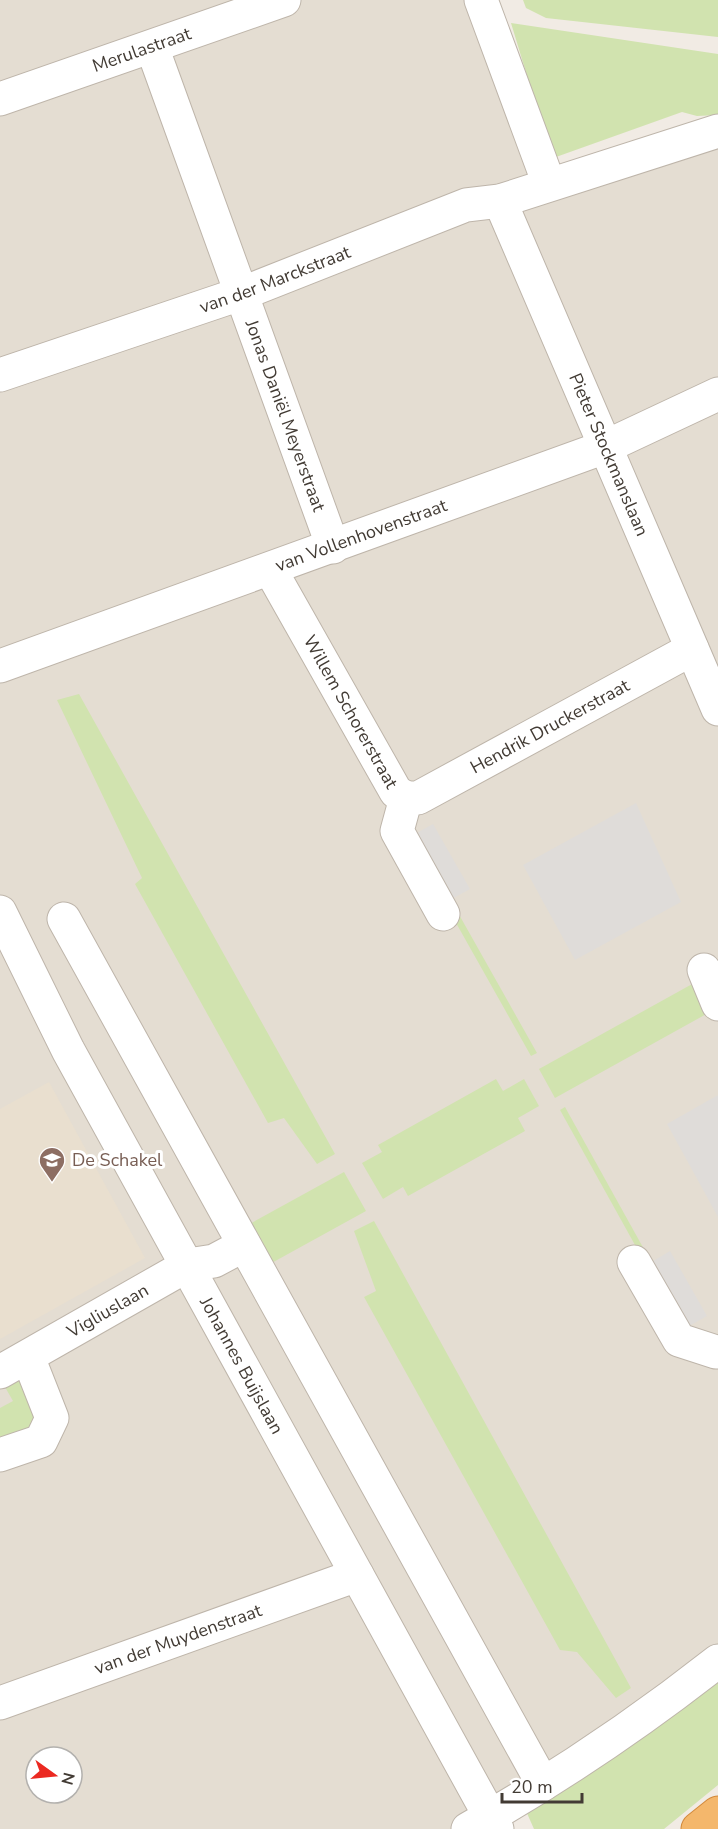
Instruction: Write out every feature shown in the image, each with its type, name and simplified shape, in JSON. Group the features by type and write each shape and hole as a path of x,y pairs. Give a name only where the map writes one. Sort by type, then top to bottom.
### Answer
{"highway":[{"path":"698,1829 718,1814"}],"street":[{"name":"Merulastraat","path":"0,99 284,0"},
{"path":"481,0 549,184"},
{"name":"Jonas Daniël Meyerstraat","path":"152,47 243,293 333,548"},
{"name":"van der Marckstraat","path":"0,375 243,293 466,205 500,201 718,131"},
{"name":"Pieter Stockmanslaan","path":"500,201 605,447 703,658 718,709"},
{"name":"van Vollenhovenstraat","path":"0,666 333,548 605,447 718,394"},
{"name":"Willem Schorerstraat","path":"270,569 396,792 406,798 397,831 443,914"},
{"name":"Hendrik Druckerstraat","path":"406,798 418,798 703,658"},
{"name":"Johannes Buijslaan","path":"0,912 68,1050 357,1575 485,1825"},
{"path":"64,919 543,1784"},
{"path":"188,1265 214,1262 244,1245"},
{"path":"634,1262 679,1340 717,1358"},
{"name":"Vigliuslaan","path":"0,1455 41,1441 52,1418 14,1364 188,1265"},
{"name":"van der Muydenstraat","path":"0,1703 357,1575"},
{"path":"485,1825 543,1784 636,1724 718,1661"}],"shaded area":[{"path":"0,0 490,0 549,157 560,165 718,119 718,1663 501,1829 0,1829"},
{"path":"636,803 681,902 575,960 523,865"},
{"path":"433,824 470,889 439,906 402,841"},
{"name":"De Schakel","path":"49,1082 145,1258 0,1339 0,1109"},
{"path":"718,1095 718,1217 667,1124"},
{"path":"670,1251 707,1316 675,1334 638,1270"}],"green space":[{"path":"523,0 718,0 718,37 546,18 526,8"},
{"path":"511,23 718,54 718,115 697,116 682,112 556,157 549,148"},
{"path":"79,694 335,1154 317,1164 284,1118 268,1123 135,884 142,878 57,700"},
{"path":"457,911 537,1053 531,1056 451,914"},
{"path":"694,983 710,1012 555,1098 539,1069"},
{"path":"496,1079 503,1091 524,1079 539,1106 518,1118 525,1131 408,1196 403,1187 383,1199 362,1163 382,1152 378,1145"},
{"path":"565,1107 645,1251 640,1254 560,1110"},
{"path":"344,1172 366,1211 268,1265 246,1226"},
{"path":"374,1221 631,1688 616,1698 577,1652 560,1650 364,1297 376,1291 354,1231"},
{"path":"15,1379 26,1385 36,1412 30,1432 0,1443 0,1408 13,1401 1,1380"},
{"path":"718,1678 718,1785 664,1829 534,1829 526,1811"}],"place":[{"name":"De Schakel","path":"52,1183"}]}
